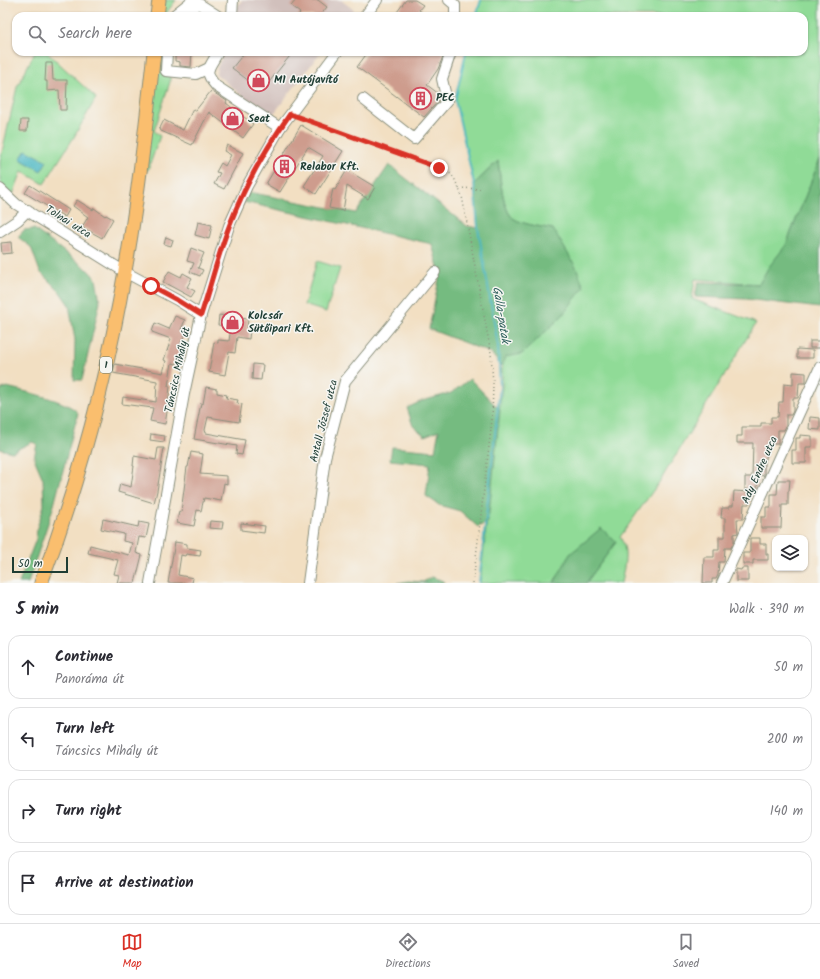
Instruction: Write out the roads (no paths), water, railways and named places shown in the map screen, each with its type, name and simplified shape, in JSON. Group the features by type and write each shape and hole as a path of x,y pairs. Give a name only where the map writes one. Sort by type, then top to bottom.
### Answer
{"main road":[{"path":"158,12 159,0"},
{"name":"1","path":"41,583 59,534 95,411 112,337 125,272 144,144 154,56"}],"street":[{"path":"178,12 193,0"},
{"path":"193,0 194,12"},
{"path":"193,0 212,12"},
{"path":"232,12 233,0"},
{"path":"368,12 377,0"},
{"path":"449,0 455,5 455,12"},
{"path":"167,56 166,71 196,74 209,68"},
{"path":"215,56 209,68 208,77 216,86 280,128"},
{"name":"Táncsics Mihály út","path":"150,583 184,394 201,315 229,226 247,186 280,128 334,56"},
{"path":"363,99 414,139 447,101 442,79 450,56"},
{"name":"Tolnai utca","path":"0,189 16,204 28,210 125,272 177,300 201,315"},
{"path":"0,232 18,220 28,210"},
{"name":"Antall József utca","path":"308,583 325,458 345,381 435,272"},
{"name":"Ady Endre utca","path":"722,583 820,366"}],"water":[{"path":"26,150 47,161 41,171 20,159"}],"waterway":[{"name":"Galla-patak","path":"477,12 481,0"},
{"name":"Galla-patak","path":"465,56 455,100 474,184 478,228 498,345 500,387 479,583"}],"place":[{"name":"M1 Autójavító","path":"259,80"},
{"name":"PEC","path":"421,98"},
{"name":"Seat","path":"233,119"},
{"name":"Relabor Kft.","path":"285,167"},
{"name":"Kolcsár Sütőipari Kft.","path":"233,322"}]}
